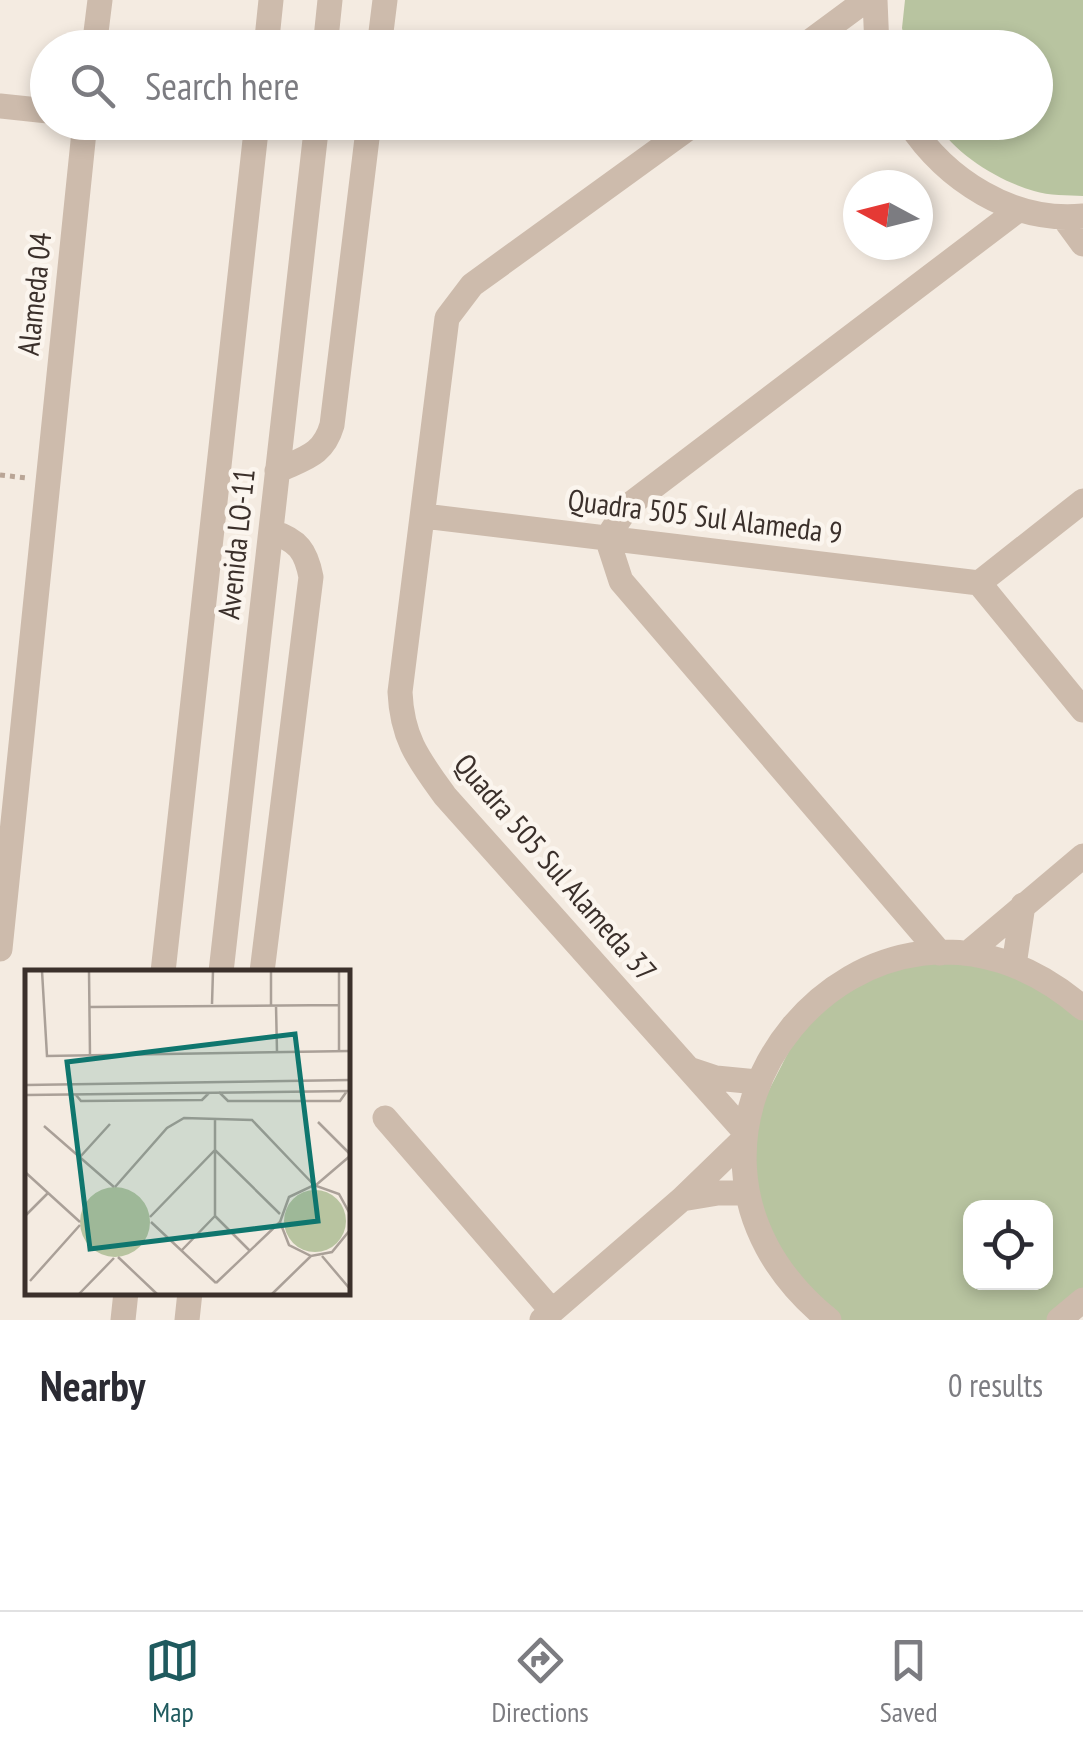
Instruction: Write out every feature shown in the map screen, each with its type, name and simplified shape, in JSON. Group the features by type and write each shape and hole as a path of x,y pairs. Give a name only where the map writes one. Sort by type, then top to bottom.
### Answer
{"street":[{"path":"96,30 100,0"},
{"path":"268,30 271,0"},
{"path":"327,30 330,0"},
{"path":"381,30 385,0"},
{"path":"825,30 866,0"},
{"path":"875,0 876,30"},
{"path":"0,106 30,109"},
{"name":"Alameda 04","path":"0,950 84,140"},
{"name":"Avenida LO-11","path":"163,970 255,140"},
{"name":"Avenida LO-11","path":"221,970 314,140"},
{"path":"277,472 318,451 327,442 332,425 367,140"},
{"name":"Quadra 505 Sul Alameda 37","path":"672,140 472,285 448,318 400,692 401,717 412,750 445,796 692,1070 745,1136"},
{"path":"920,140 968,186 1018,210 1073,217 1083,244"},
{"path":"940,953 621,581 606,538 628,506 1018,210"},
{"path":"1083,501 979,584 1083,710"},
{"name":"Quadra 505 Sul Alameda 9","path":"424,516 979,584"},
{"path":"262,970 312,577 304,550 293,538 272,532"},
{"path":"968,954 1083,856"},
{"path":"1014,964 1024,905"},
{"path":"899,908 904,956"},
{"path":"828,1320 804,1300 778,1268 759,1232 747,1193 745,1136 757,1082 781,1038 815,1000 857,973 904,956 968,954 1014,964 1058,986 1083,1008"},
{"path":"692,1070 716,1078 757,1082"},
{"path":"385,1118 547,1316 682,1199 745,1136"},
{"path":"682,1199 747,1193"},
{"path":"123,1320 126,1295"},
{"path":"187,1320 190,1295"},
{"path":"1059,1320 1083,1300"}],"green space":[{"path":"905,0 1083,0 1083,196 1052,195 1021,187 979,165 950,140 1053,140 1053,30 902,28"},
{"path":"940,953 1014,965 1083,1011 1083,1300 1059,1320 830,1320 778,1268 744,1139 815,1000"}]}
